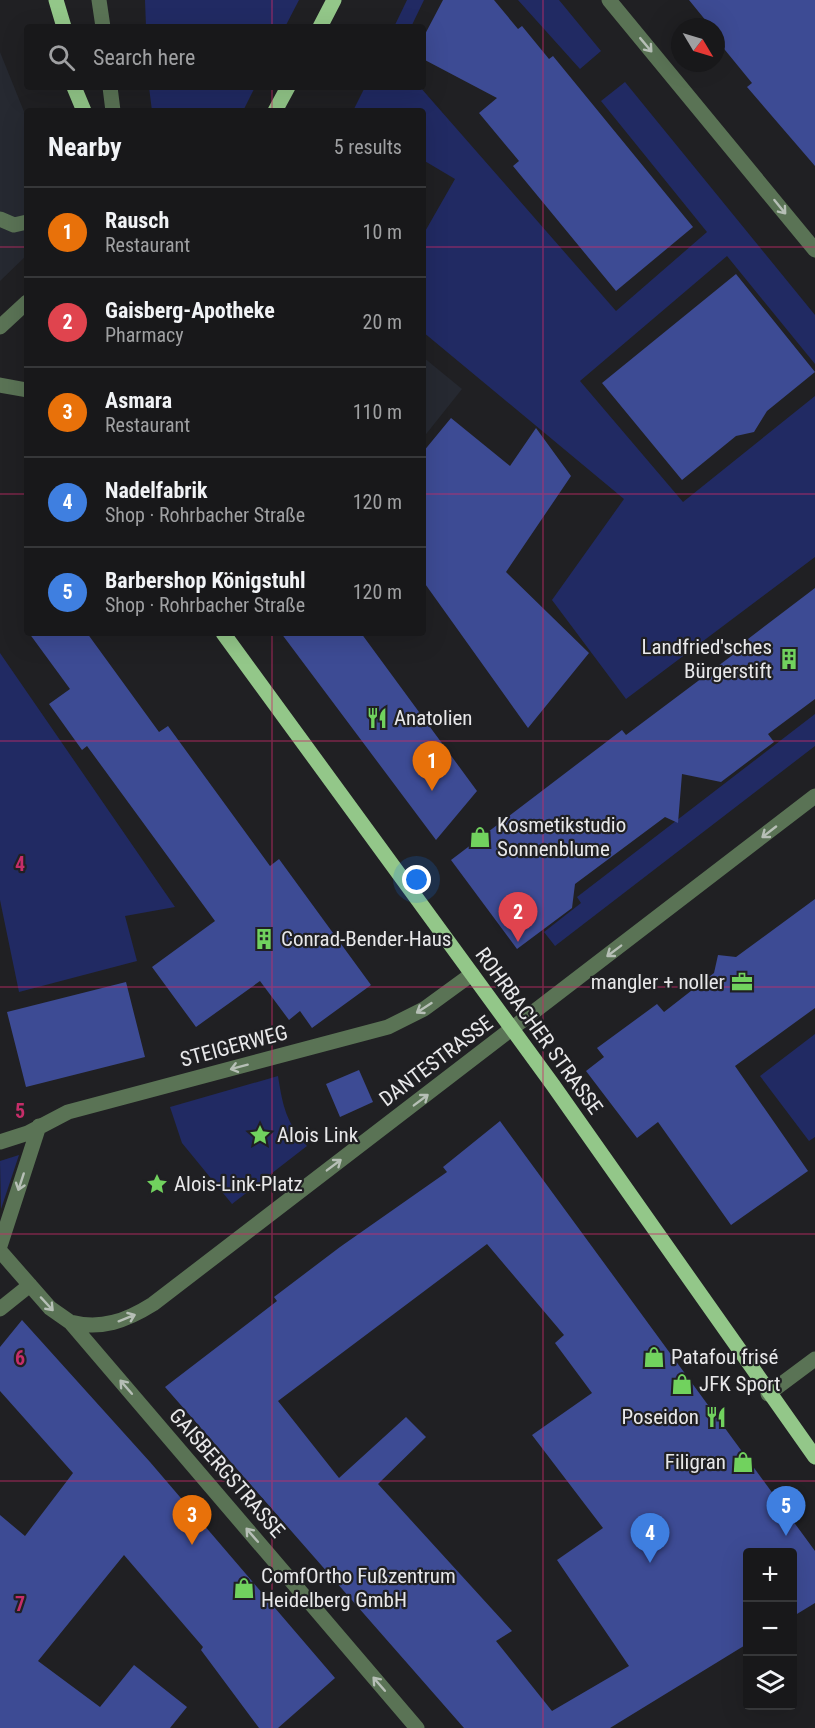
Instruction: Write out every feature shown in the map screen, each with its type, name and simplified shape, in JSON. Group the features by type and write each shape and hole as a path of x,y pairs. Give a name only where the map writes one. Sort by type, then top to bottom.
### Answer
{"main road":[{"path":"56,0 63,24"},
{"path":"322,24 334,0"},
{"path":"72,108 74,90"},
{"path":"75,90 83,108"},
{"path":"277,108 286,90"},
{"name":"ROHRBACHER STRASSE","path":"225,636 512,1029 768,1394 815,1457"}],"street":[{"path":"99,0 103,24"},
{"path":"609,0 815,250"},
{"path":"110,90 113,108"},
{"path":"0,219 14,225 24,223"},
{"path":"0,327 24,305"},
{"path":"0,385 24,389"},
{"name":"DANTESTRASSE","path":"70,1322 82,1325 115,1323 153,1304 815,796"},
{"name":"STEIGERWEG","path":"0,1142 28,1133 68,1112 388,1027 424,1009 472,974"},
{"path":"0,1246 39,1126"},
{"name":"GAISBERGSTRASSE","path":"0,1251 50,1308 70,1322 417,1728"},
{"path":"0,1309 30,1285"},
{"path":"768,1394 815,1359"}],"shaded area":[{"path":"145,0 299,0 287,24 146,24"},
{"path":"407,0 424,0 412,24 395,24"},
{"path":"518,0 559,0 601,51 580,69"},
{"path":"0,52 24,112 24,258 0,281"},
{"path":"625,82 815,315 815,364 727,256 580,381 683,502 815,396 815,557 626,699 552,600 624,499 426,334 426,230 455,179 426,162 426,108 354,108 364,90 423,90 616,311 707,232 601,101"},
{"path":"149,90 254,90 244,108 152,108"},
{"path":"426,359 462,389 426,434"},
{"path":"0,653 175,907 125,916 137,961 19,992 0,900"},
{"path":"815,714 815,746 555,946 544,932 581,903 577,897"},
{"path":"815,1034 815,1137 809,1141 760,1076"},
{"path":"278,1076 287,1114 294,1129 307,1146 232,1204 182,1143 170,1107"},
{"path":"19,1155 1,1209 0,1161"}],"building":[{"path":"443,0 494,0 518,29 522,26 549,59 553,56 693,227 616,291 513,166 519,161 479,113 497,98 426,61 426,32"},
{"path":"689,0 815,0 815,166 747,87 752,83 725,50 725,18 704,18"},
{"path":"736,274 815,372 767,411 754,432 736,436 682,480 602,383"},
{"path":"451,418 510,466 536,428 571,476 506,572 589,653 528,728 426,585 426,448"},
{"path":"815,588 815,699 768,734 774,742 721,782 682,774 678,823 665,817 575,884 572,908 517,949 451,860 622,730 626,735 750,642 748,639"},
{"path":"31,636 89,636 159,732 168,726 270,866 279,859 371,985 312,1028 300,1011 289,1020 260,981 196,1027 152,967 215,921 87,746 82,750 49,704 70,689"},
{"path":"283,636 363,636 477,791 436,840"},
{"path":"815,899 815,1008 735,1066 808,1171 731,1225 658,1122 637,1138 586,1071 604,1057 597,1048 657,1004 664,1012 714,973 718,955 736,957"},
{"path":"126,982 145,1057 26,1087 7,1012"},
{"path":"359,1070 373,1102 340,1117 326,1084"},
{"path":"500,1121 815,1551 815,1603 797,1614 797,1548 743,1548 743,1646 610,1728 464,1728 165,1387 277,1301 274,1297 340,1247 447,1172 443,1167","holes":["487,1244 564,1335 555,1343 592,1393 532,1435 603,1528 557,1560 629,1666 552,1711 496,1641 512,1631 378,1484 426,1437 406,1417 339,1478 278,1401"]},
{"path":"22,1320 150,1462 335,1678 278,1728 259,1728 201,1650 203,1647 124,1555 38,1661 100,1707 134,1665 187,1707 170,1728 0,1728 0,1515 25,1536 73,1473 0,1391 0,1347"}],"place":[{"name":"Landfried'sches Bürgerstift","path":"789,659"},
{"name":"Anatolien","path":"377,718"},
{"name":"Rausch","path":"432,791"},
{"name":"Kosmetikstudio Sonnenblume","path":"480,837"},
{"name":"Conrad-Bender-Haus","path":"264,939"},
{"name":"Gaisberg-Apotheke","path":"518,942"},
{"name":"mangler + noller","path":"742,982"},
{"name":"Alois Link","path":"260,1135"},
{"name":"Alois-Link-Platz","path":"157,1184"},
{"name":"Patafou frisé","path":"654,1357"},
{"name":"JFK Sport","path":"682,1384"},
{"name":"Poseidon","path":"716,1417"},
{"name":"Filigran","path":"743,1462"},
{"name":"Barbershop Königstuhl","path":"786,1536"},
{"name":"Asmara","path":"192,1545"},
{"name":"Nadelfabrik","path":"650,1563"},
{"name":"ComfOrtho Fußzentrum Heidelberg GmbH","path":"244,1588"}]}
